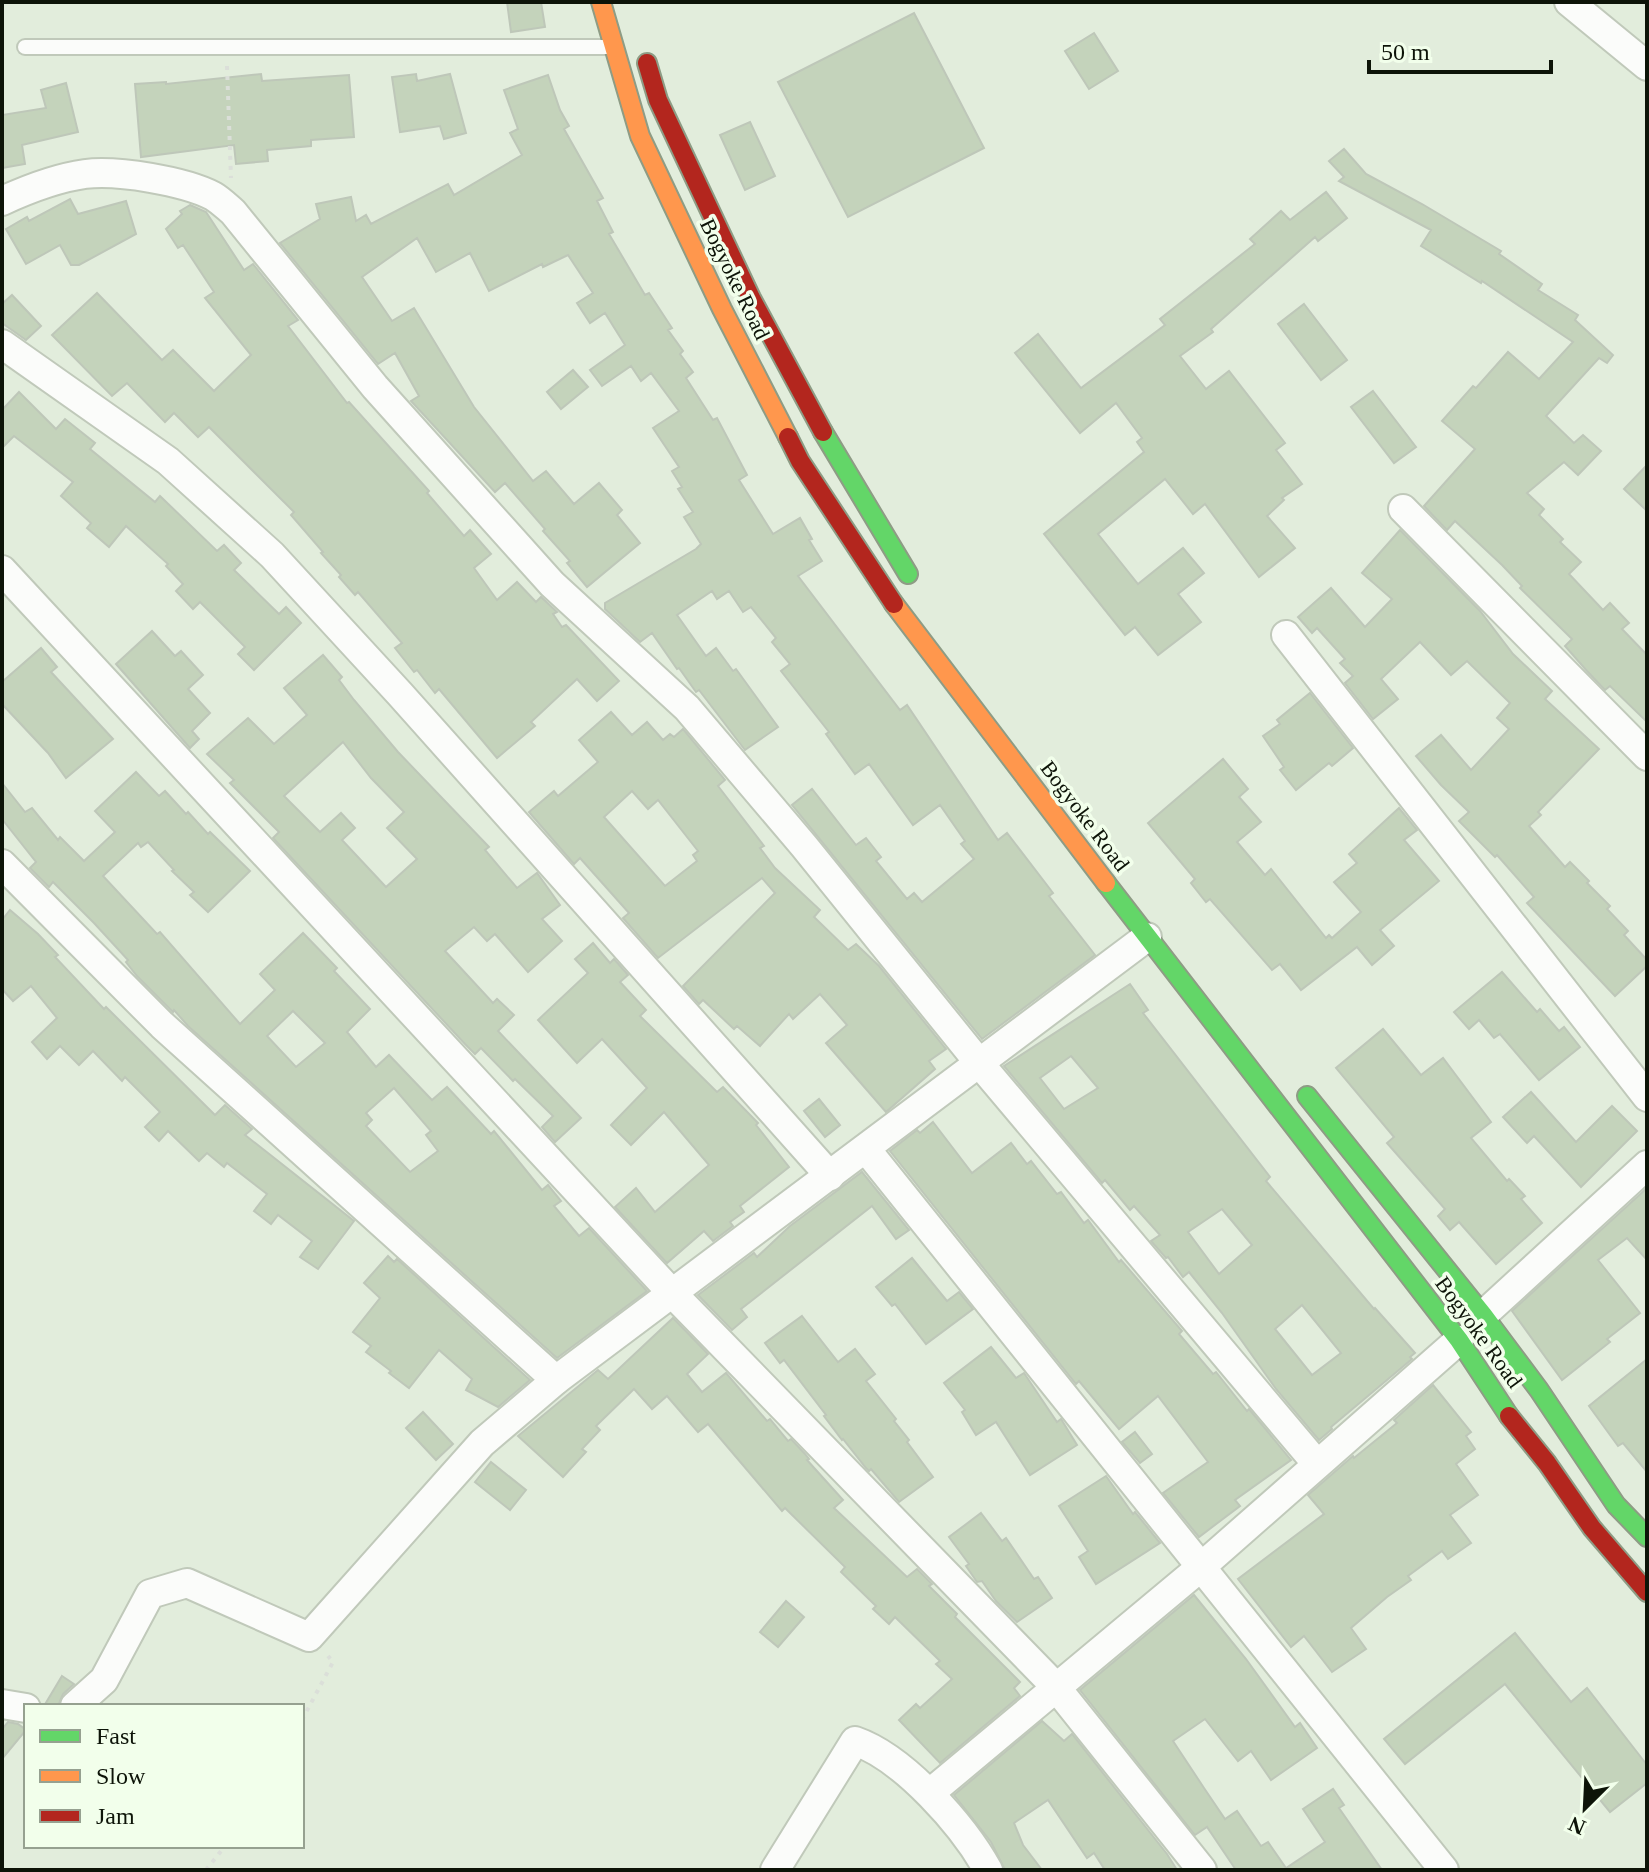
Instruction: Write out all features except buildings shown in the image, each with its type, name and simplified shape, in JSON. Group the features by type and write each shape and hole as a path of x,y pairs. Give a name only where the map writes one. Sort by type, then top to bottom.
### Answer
{"main road":[{"name":"Bogyoke Road","path":"601,2 640,136 722,309 800,461 887,595 1459,1340 1507,1414 1547,1463 1592,1528 1647,1592"},
{"name":"Bogyoke Road","path":"641,42 658,100 751,298 827,440 905,570 924,595"},
{"name":"Bogyoke Road","path":"1294,1080 1483,1315 1539,1390 1616,1505 1647,1537"}],"street":[{"path":"1569,2 1647,66"},
{"path":"2,201 32,188 103,173 197,189 216,198 233,212 375,387 552,584 687,708 980,1064 1317,1464"},
{"path":"2,344 168,461 272,555 411,706 830,1176"},
{"path":"1403,509 1647,756"},
{"path":"2,570 672,1293 1055,1686 1202,1870"},
{"path":"1286,635 1647,1097"},
{"path":"2,864 162,1025 556,1380"},
{"path":"77,1704 104,1680 150,1594 187,1583 309,1637 482,1443 556,1380 1147,937"},
{"path":"866,1149 1444,1870"},
{"path":"1483,1315 1647,1165"},
{"path":"930,1793 1201,1567 1459,1340"},
{"path":"2,1704 24,1708"},
{"path":"775,1870 855,1741 868,1746 930,1793 976,1848 988,1870"}],"lane":[{"path":"25,47 614,47"}],"path":[{"path":"226,46 233,212"},
{"path":"304,1716 333,1662 309,1637"},
{"path":"206,1870 223,1848"}],"traffic: fast":[{"path":"823,432 908,574"},
{"path":"1106,883 1459,1340 1509,1416"},
{"path":"1307,1096 1483,1315 1539,1390 1616,1505 1647,1537"}],"traffic: slow":[{"path":"601,2 640,136 722,309 788,437"},
{"path":"894,604 1106,883"}],"traffic: jam":[{"path":"647,63 658,100 751,298 823,432"},
{"path":"788,437 800,461 894,604"},
{"path":"1509,1416 1547,1463 1592,1528 1647,1592"}]}
